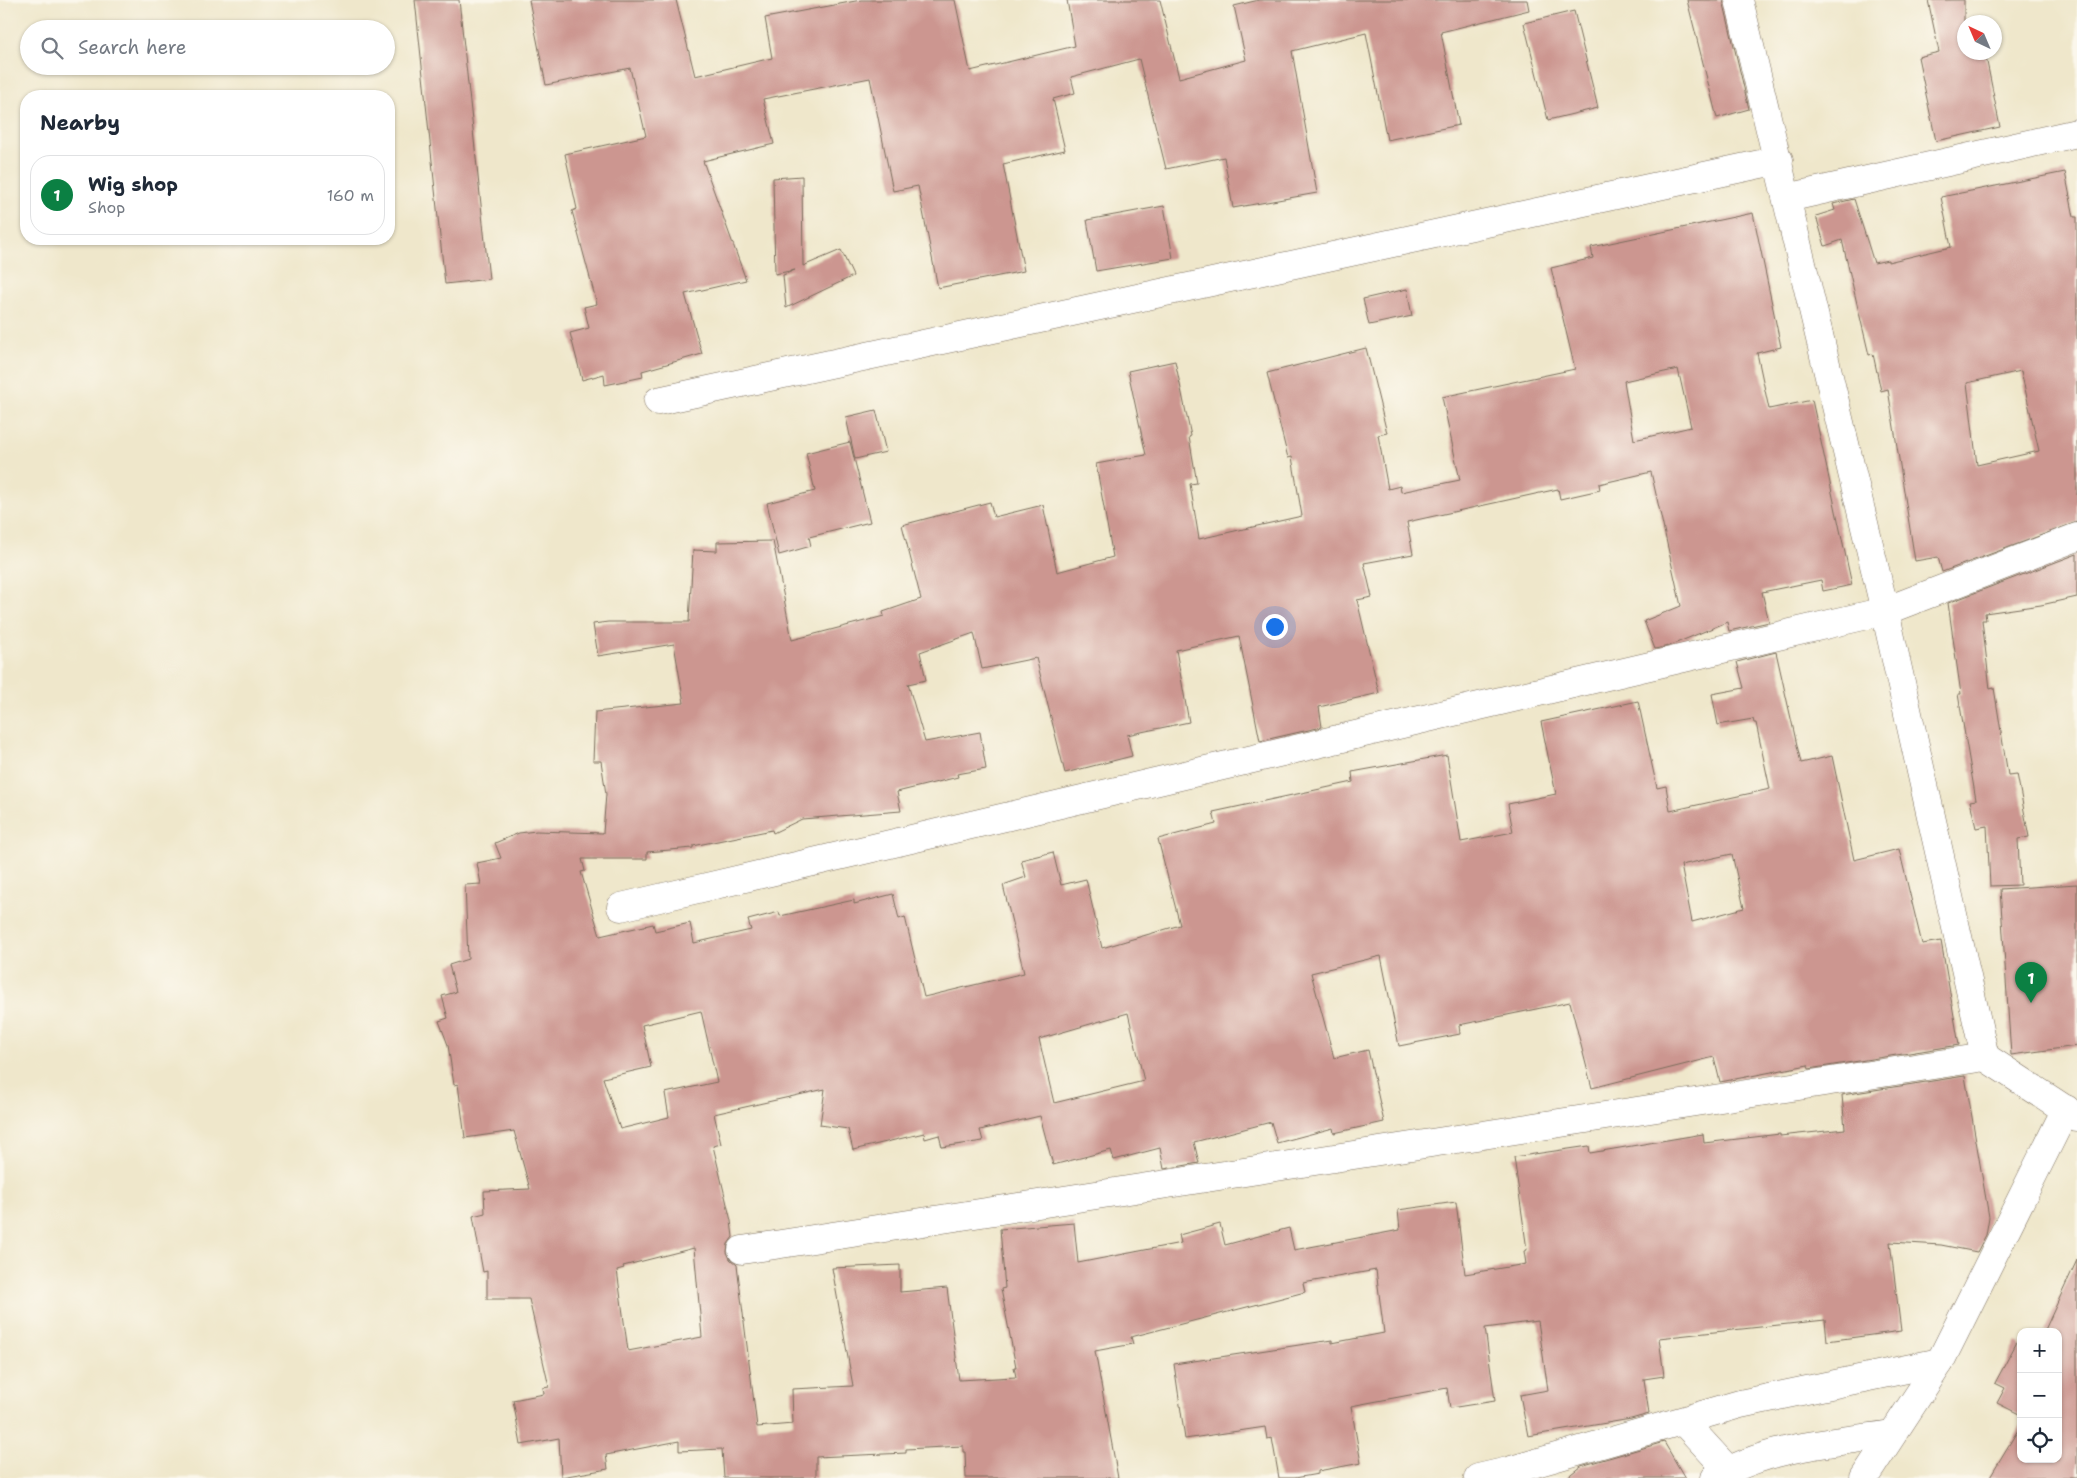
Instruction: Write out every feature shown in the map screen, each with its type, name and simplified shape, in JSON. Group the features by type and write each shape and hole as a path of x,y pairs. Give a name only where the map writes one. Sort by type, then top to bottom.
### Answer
{"street":[{"path":"1739,0 1779,160 1885,611 1985,1057"},
{"path":"1787,198 2077,133"},
{"path":"658,401 1779,160"},
{"path":"621,907 1885,611 2077,537"},
{"path":"742,1250 1985,1057 2072,1113 1940,1362 1864,1478"},
{"path":"1478,1478 1740,1404 1940,1362"},
{"path":"1682,1421 1722,1474 1779,1451 1892,1434"}],"building":[{"path":"415,0 459,0 489,279 445,284"},
{"path":"529,0 676,0 695,76 772,58 765,18 861,0 955,0 970,71 1075,46 1067,0 1160,0 1179,78 1246,60 1234,6 1259,0 1527,0 1529,10 1441,32 1459,125 1387,140 1366,33 1292,51 1317,193 1233,208 1224,157 1166,169 1139,59 1071,77 1075,93 1053,99 1065,150 1003,164 1024,271 938,288 918,186 893,191 870,78 763,99 774,144 703,161 746,280 685,294 702,354 642,371 643,377 605,385 604,374 582,380 570,333 589,328 584,307 597,304 572,211 577,209 565,154 646,136 630,68 546,85"},
{"path":"1687,0 1723,0 1749,109 1717,118"},
{"path":"1928,0 1964,0 1964,15 1957,15 1957,60 1987,60 2000,127 1936,141 1918,57 1939,52"},
{"path":"1574,11 1598,108 1548,120 1524,23"},
{"path":"2065,172 2074,217 2077,217 2077,522 1942,572 1938,557 1915,561 1888,389 1881,391 1873,354 1869,355 1842,240 1825,246 1816,216 1835,210 1833,204 1854,199 1874,263 1888,260 1888,262 1951,247 1941,197","holes":["2021,371 2039,451 1977,465 1967,383"]},
{"path":"802,176 803,266 841,250 853,276 786,308 783,275 795,270 775,274 773,178"},
{"path":"1164,206 1173,258 1096,271 1087,220"},
{"path":"1753,213 1781,347 1757,353 1769,409 1812,400 1852,585 1823,591 1821,580 1762,592 1769,622 1729,631 1727,622 1669,646 1655,649 1644,621 1681,606 1651,472 1599,484 1600,490 1560,499 1558,489 1407,522 1413,554 1364,563 1372,597 1357,600 1379,693 1319,707 1322,727 1260,741 1239,636 1176,650 1189,722 1127,735 1132,756 1065,773 1036,658 982,669 974,633 920,652 926,680 908,684 925,742 980,732 986,769 957,774 958,777 897,792 901,811 802,819 773,833 772,830 693,846 693,848 647,852 647,859 582,859 585,871 581,872 600,936 653,924 655,931 690,923 694,943 751,930 748,920 779,912 780,916 854,900 854,904 893,894 899,919 905,917 924,997 1024,973 1003,885 1026,877 1021,860 1053,852 1061,885 1086,879 1102,948 1180,925 1158,839 1216,824 1213,812 1353,782 1352,772 1447,755 1461,842 1513,832 1508,804 1556,794 1541,722 1638,701 1657,788 1666,786 1670,811 1770,789 1756,723 1754,723 1753,719 1718,725 1712,694 1744,688 1737,662 1776,652 1801,763 1832,756 1854,860 1899,849 1922,944 1941,941 1959,1045 1809,1069 1808,1065 1720,1082 1714,1057 1592,1088 1570,1002 1459,1025 1460,1034 1399,1046 1381,956 1311,973 1334,1058 1368,1050 1384,1122 1334,1133 1333,1128 1277,1143 1271,1122 1194,1142 1199,1163 1164,1169 1160,1148 1114,1160 1111,1150 1053,1165 1040,1116 980,1130 983,1141 942,1147 939,1135 925,1139 924,1133 853,1150 848,1129 820,1125 825,1089 714,1114 721,1144 713,1146 733,1237 728,1244 727,1252 730,1259 737,1265 757,1427 793,1424 792,1389 853,1386 832,1268 900,1265 900,1292 947,1288 959,1380 1016,1377 1014,1367 1016,1367 1001,1289 1005,1288 1000,1229 1074,1223 1078,1263 1181,1243 1179,1235 1220,1224 1225,1245 1289,1228 1294,1250 1400,1230 1398,1210 1456,1202 1465,1274 1526,1264 1524,1251 1527,1250 1514,1157 1589,1146 1590,1153 1703,1134 1704,1143 1845,1129 1842,1095 1965,1076 1989,1217 1986,1235 1977,1252 1941,1245 1890,1242 1901,1331 1827,1341 1825,1320 1659,1338 1664,1376 1644,1379 1649,1414 1631,1419 1528,1436 1520,1395 1548,1390 1538,1321 1485,1328 1495,1401 1450,1408 1447,1388 1351,1406 1361,1463 1318,1471 1318,1474 1295,1478 1279,1478 1272,1438 1267,1439 1265,1427 1185,1439 1174,1364 1332,1340 1332,1343 1384,1333 1376,1270 1303,1283 1305,1292 1131,1337 1133,1344 1095,1351 1118,1478 966,1478 963,1446 906,1449 906,1453 816,1457 816,1478 724,1478 722,1449 679,1451 679,1441 606,1455 608,1469 561,1477 559,1438 521,1445 513,1400 544,1394 543,1388 549,1387 529,1299 487,1299 487,1271 483,1272 473,1216 485,1213 484,1191 530,1189 514,1131 465,1138 458,1084 454,1085 448,1045 439,1021 448,1018 442,996 456,992 449,965 468,959 465,885 481,884 477,863 501,858 495,843 519,833 536,831 603,833 606,794 601,761 593,761 595,712 684,703 674,644 598,656 593,624 608,622 689,622 693,550 717,551 717,542 773,541 792,640 884,616 883,612 921,599 902,525 990,502 994,517 1043,505 1057,572 1113,557 1096,464 1146,455 1128,371 1175,361 1191,436 1189,437 1197,483 1190,484 1199,539 1302,516 1292,457 1288,458 1267,373 1366,348 1387,433 1378,435 1388,489 1400,486 1401,492 1460,480 1442,397 1575,369 1551,268 1593,258 1591,247","holes":["1678,369 1691,427 1634,440 1624,381","1732,854 1744,908 1692,922 1681,865","701,1011 717,1082 665,1093 669,1117 620,1129 603,1078 651,1067 642,1025","1128,1013 1144,1081 1054,1103 1039,1039","694,1248 702,1337 628,1351 617,1270 624,1268 623,1266"]},
{"path":"1407,289 1412,316 1369,325 1363,299"},
{"path":"876,410 886,452 855,459 846,417"},
{"path":"850,442 870,522 809,537 811,546 779,555 767,503 815,491 806,453"},
{"path":"2077,554 2077,597 2041,605 1985,613 1986,620 1982,620 1990,689 1994,688 2008,775 2017,774 2029,837 2018,839 2020,885 1990,886 1987,826 1976,828 1970,801 1976,800 1958,694 1961,694 1948,603"},
{"path":"2077,884 2077,1046 2011,1055 2000,889"},
{"path":"2077,1260 2077,1478 1989,1478 2017,1432 2017,1463 2062,1463 2062,1328 2046,1328"},
{"path":"2017,1342 2017,1413 1997,1403 2005,1388 1995,1383"},
{"path":"1664,1442 1685,1478 1566,1478 1581,1466"}],"place":[{"name":"Wig shop","path":"2031,1003"}]}
